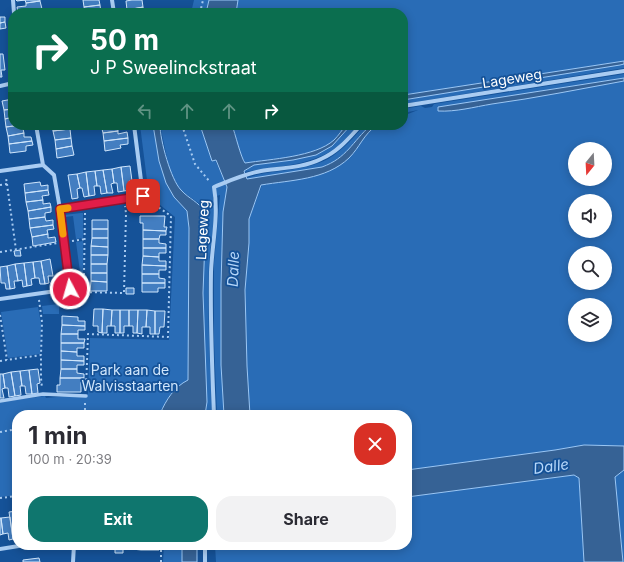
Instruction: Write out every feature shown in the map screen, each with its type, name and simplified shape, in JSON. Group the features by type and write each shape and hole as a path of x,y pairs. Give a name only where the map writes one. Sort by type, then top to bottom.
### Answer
{"street":[{"name":"Lageweg","path":"408,105 624,71"},
{"path":"0,298 70,289 60,209 54,175 43,165 37,130"},
{"path":"60,209 143,196 135,130"},
{"name":"Lageweg","path":"214,410 211,341 211,270 216,214 214,187 247,175 321,160 333,153 356,130"},
{"path":"2,171 43,165"},
{"path":"0,401 43,394 86,396"},
{"path":"0,549 12,547"},
{"path":"73,562 74,550"},
{"path":"205,550 205,562"}],"path":[{"path":"184,130 195,164 214,187"},
{"path":"2,171 7,184 16,250"},
{"path":"0,185 7,184"},
{"path":"86,396 88,334 168,337 171,216 143,196"},
{"path":"85,205 85,292 124,293 126,213 124,199"},
{"path":"0,252 85,239"},
{"path":"68,276 84,275"},
{"path":"38,293 42,322 41,378 43,394"},
{"path":"0,315 7,360"},
{"path":"0,361 41,355"},
{"path":"0,432 12,430"},
{"path":"0,498 12,497"},
{"path":"161,550 161,562"}],"green space":[{"path":"194,0 209,0 207,8 192,8"},
{"path":"238,0 624,0 624,61 408,94 408,8 237,8"},
{"path":"624,64 624,68 408,103 408,99"},
{"path":"624,74 624,78 545,90 476,107 624,81 624,446 584,445 412,469 412,410 250,410 245,290 249,219 262,185 311,177 354,153 363,138 371,130 408,130 408,114 418,110 408,112 408,108 421,106 425,108 432,107 434,104"},
{"name":"Park aan de Walvisstaarten","path":"141,130 154,130 159,161 174,197 187,211 189,228 188,381 172,393 166,401 165,410 12,410 12,496 0,497 0,402 45,396 46,398 88,394 90,338 169,340 175,217 149,196"},
{"path":"161,130 202,130 212,160 215,160 227,187 223,212 221,285 221,365 224,410 217,410 214,341 214,263 220,195 213,197 214,213 209,264 208,301 212,410 205,410 206,384 200,204 180,190 170,172"},
{"path":"234,130 342,130 334,140 326,146 304,154 245,163"},
{"path":"346,130 354,130 346,139 331,151 311,160 244,172 253,165 293,160 332,146"},
{"path":"360,130 365,130 338,159 322,167 246,178 319,163 339,152"},
{"path":"83,213 83,238 76,239 73,216 65,217 64,215"},
{"path":"83,241 83,272 80,272 76,242"},
{"path":"59,304 59,314 43,314 42,306"},
{"path":"38,307 41,324 40,354 8,358 1,312"},
{"path":"624,470 624,562 615,477"},
{"path":"574,475 579,477 584,562 216,562 215,550 412,550 412,496"},
{"path":"164,550 183,550 183,562 163,562"}],"water":[{"path":"209,0 238,0 237,8 207,8"},
{"path":"624,61 624,64 620,65 408,99 408,94"},
{"path":"624,78 624,81 542,96 458,110 438,111 438,107"},
{"path":"154,130 160,130 170,169 177,185 206,213 203,293 207,402 206,410 162,410 171,394 188,380 189,228 187,211 174,197 166,183 159,161"},
{"name":"Dalle","path":"202,130 234,130 245,163 304,154 326,146 334,140 342,130 346,130 332,146 316,155 293,160 254,165 244,171 247,179 322,167 338,159 365,130 371,130 349,158 330,171 308,178 261,185 249,219 249,243 245,290 250,410 224,410 221,365 221,285 223,212 227,187 216,160 212,161"},
{"name":"Dalle","path":"584,445 624,446 624,470 615,477 623,562 584,562 579,478 574,475 412,496 412,469"},
{"path":"182,550 197,550 197,562 182,562"}],"building":[{"path":"25,0 40,0 40,1 26,3"},
{"path":"83,0 99,0 100,5 84,7"},
{"path":"142,0 143,7 127,8 126,1"},
{"path":"40,1 42,8 17,8 26,6 26,3"},
{"path":"100,5 100,8 84,8"},
{"path":"0,17 5,17 5,22 0,23"},
{"path":"5,22 6,28 0,29 0,23"},
{"path":"0,54 3,54 5,70 1,70 2,77 0,77"},
{"path":"8,100 8,110 4,110 2,101"},
{"path":"4,110 8,110 8,118 5,119"},
{"path":"8,118 8,127 6,127 5,119"},
{"path":"6,127 8,127 8,130 23,130 24,133 8,136"},
{"path":"70,130 71,138 55,140 53,131"},
{"path":"102,130 118,130 118,131 103,133"},
{"path":"118,131 118,134 127,132 128,138 104,141 103,133"},
{"path":"24,133 24,137 31,137 32,141 9,144 8,136"},
{"path":"71,138 72,146 56,149 55,140"},
{"path":"128,138 128,144 120,145 121,148 105,151 104,141"},
{"path":"32,141 33,145 26,146 26,151 10,153 9,144"},
{"path":"72,146 74,155 57,158 56,149"},
{"path":"130,166 132,181 129,181 130,190 124,191 121,167"},
{"path":"121,167 124,191 118,192 117,183 114,183 112,169"},
{"path":"112,169 114,183 111,184 113,193 107,193 103,170"},
{"path":"103,170 107,193 101,194 100,186 97,186 95,171"},
{"path":"95,171 97,186 94,186 95,195 89,196 86,172"},
{"path":"86,172 89,196 84,197 82,188 80,188 77,174"},
{"path":"77,174 80,188 77,189 78,198 72,199 68,175"},
{"path":"40,182 41,186 48,185 48,190 25,193 24,184"},
{"path":"48,190 49,195 42,196 43,200 26,202 25,193"},
{"path":"43,200 43,204 50,203 51,207 28,211 26,202"},
{"path":"51,207 51,212 45,213 45,217 29,219 28,211"},
{"path":"140,216 165,216 164,227 167,227 166,231 143,230 143,223 140,223"},
{"path":"45,217 46,221 53,220 53,225 30,228 29,219"},
{"path":"92,220 108,220 108,229 92,229"},
{"path":"53,225 54,229 47,230 48,234 32,237 30,228"},
{"path":"92,229 108,229 108,238 92,238"},
{"path":"143,230 166,231 166,235 160,235 159,239 143,239"},
{"path":"48,234 48,238 55,237 56,242 33,246 32,237"},
{"path":"92,238 108,238 108,247 91,246"},
{"path":"143,239 159,239 159,243 166,244 166,248 143,248"},
{"path":"91,246 108,247 108,255 91,255"},
{"path":"143,248 166,248 166,253 159,253 159,257 143,256"},
{"path":"20,250 21,256 15,256 14,251"},
{"path":"91,255 108,255 107,264 91,264"},
{"path":"143,256 159,257 159,261 166,261 166,266 142,265"},
{"path":"50,259 53,276 48,276 49,283 45,284 41,261"},
{"path":"41,261 45,284 40,284 39,278 35,278 33,262"},
{"path":"33,262 35,278 31,279 32,285 27,286 24,263"},
{"path":"24,263 27,286 23,287 22,280 18,281 15,264"},
{"path":"15,264 18,281 14,281 15,288 10,289 7,266"},
{"path":"91,264 107,264 107,273 91,273"},
{"path":"142,265 166,266 166,270 159,270 159,274 142,274"},
{"path":"7,266 10,289 6,289 5,283 1,283 0,267"},
{"path":"91,273 107,273 107,282 91,281"},
{"path":"142,274 159,274 159,278 165,279 165,283 142,283"},
{"path":"91,281 107,282 107,291 90,291"},
{"path":"142,283 165,283 165,288 158,288 158,292 142,292"},
{"path":"126,288 134,288 134,294 126,294"},
{"path":"94,309 103,309 102,333 98,332 98,326 93,326"},
{"path":"103,309 112,310 111,326 107,326 107,333 102,333"},
{"path":"112,310 120,310 120,333 115,333 115,326 111,326"},
{"path":"120,310 129,310 129,326 124,326 124,333 120,333"},
{"path":"129,310 138,310 137,333 133,333 133,326 129,326"},
{"path":"138,310 147,310 146,327 142,327 142,334 137,333"},
{"path":"147,310 155,311 155,334 150,334 150,327 146,327"},
{"path":"155,311 165,311 164,327 160,327 159,334 155,334"},
{"path":"62,316 78,317 78,321 85,321 85,326 62,325"},
{"path":"62,325 85,326 85,330 78,330 78,334 61,334"},
{"path":"61,334 78,334 78,339 85,339 84,343 61,343"},
{"path":"61,343 84,343 84,348 77,348 77,352 61,351"},
{"path":"61,351 77,352 77,356 84,356 84,361 61,360"},
{"path":"61,360 84,361 84,365 77,365 77,369 61,369"},
{"path":"38,369 40,383 37,384 38,393 32,394 29,370"},
{"path":"61,369 77,369 77,373 84,374 84,378 60,378"},
{"path":"29,370 32,394 26,394 25,386 22,386 20,371"},
{"path":"20,371 22,386 20,386 21,395 15,396 11,372"},
{"path":"11,372 15,396 9,397 8,388 5,388 3,374"},
{"path":"0,374 3,374 5,388 2,389 4,398 0,398"},
{"path":"60,378 84,378 83,382 81,382 81,392 57,392 57,385 60,385"},
{"path":"9,512 12,512 12,532"},
{"path":"10,517 12,539 9,540 8,533 3,534 1,518"},
{"path":"0,518 3,534 0,535"},
{"path":"115,550 123,550 123,553 115,553"},
{"path":"39,558 40,562 23,562 23,560"}],"slow traffic":[{"path":"63,234 60,209 68,208"}],"route":[{"path":"70,289 60,209 143,196"}]}
